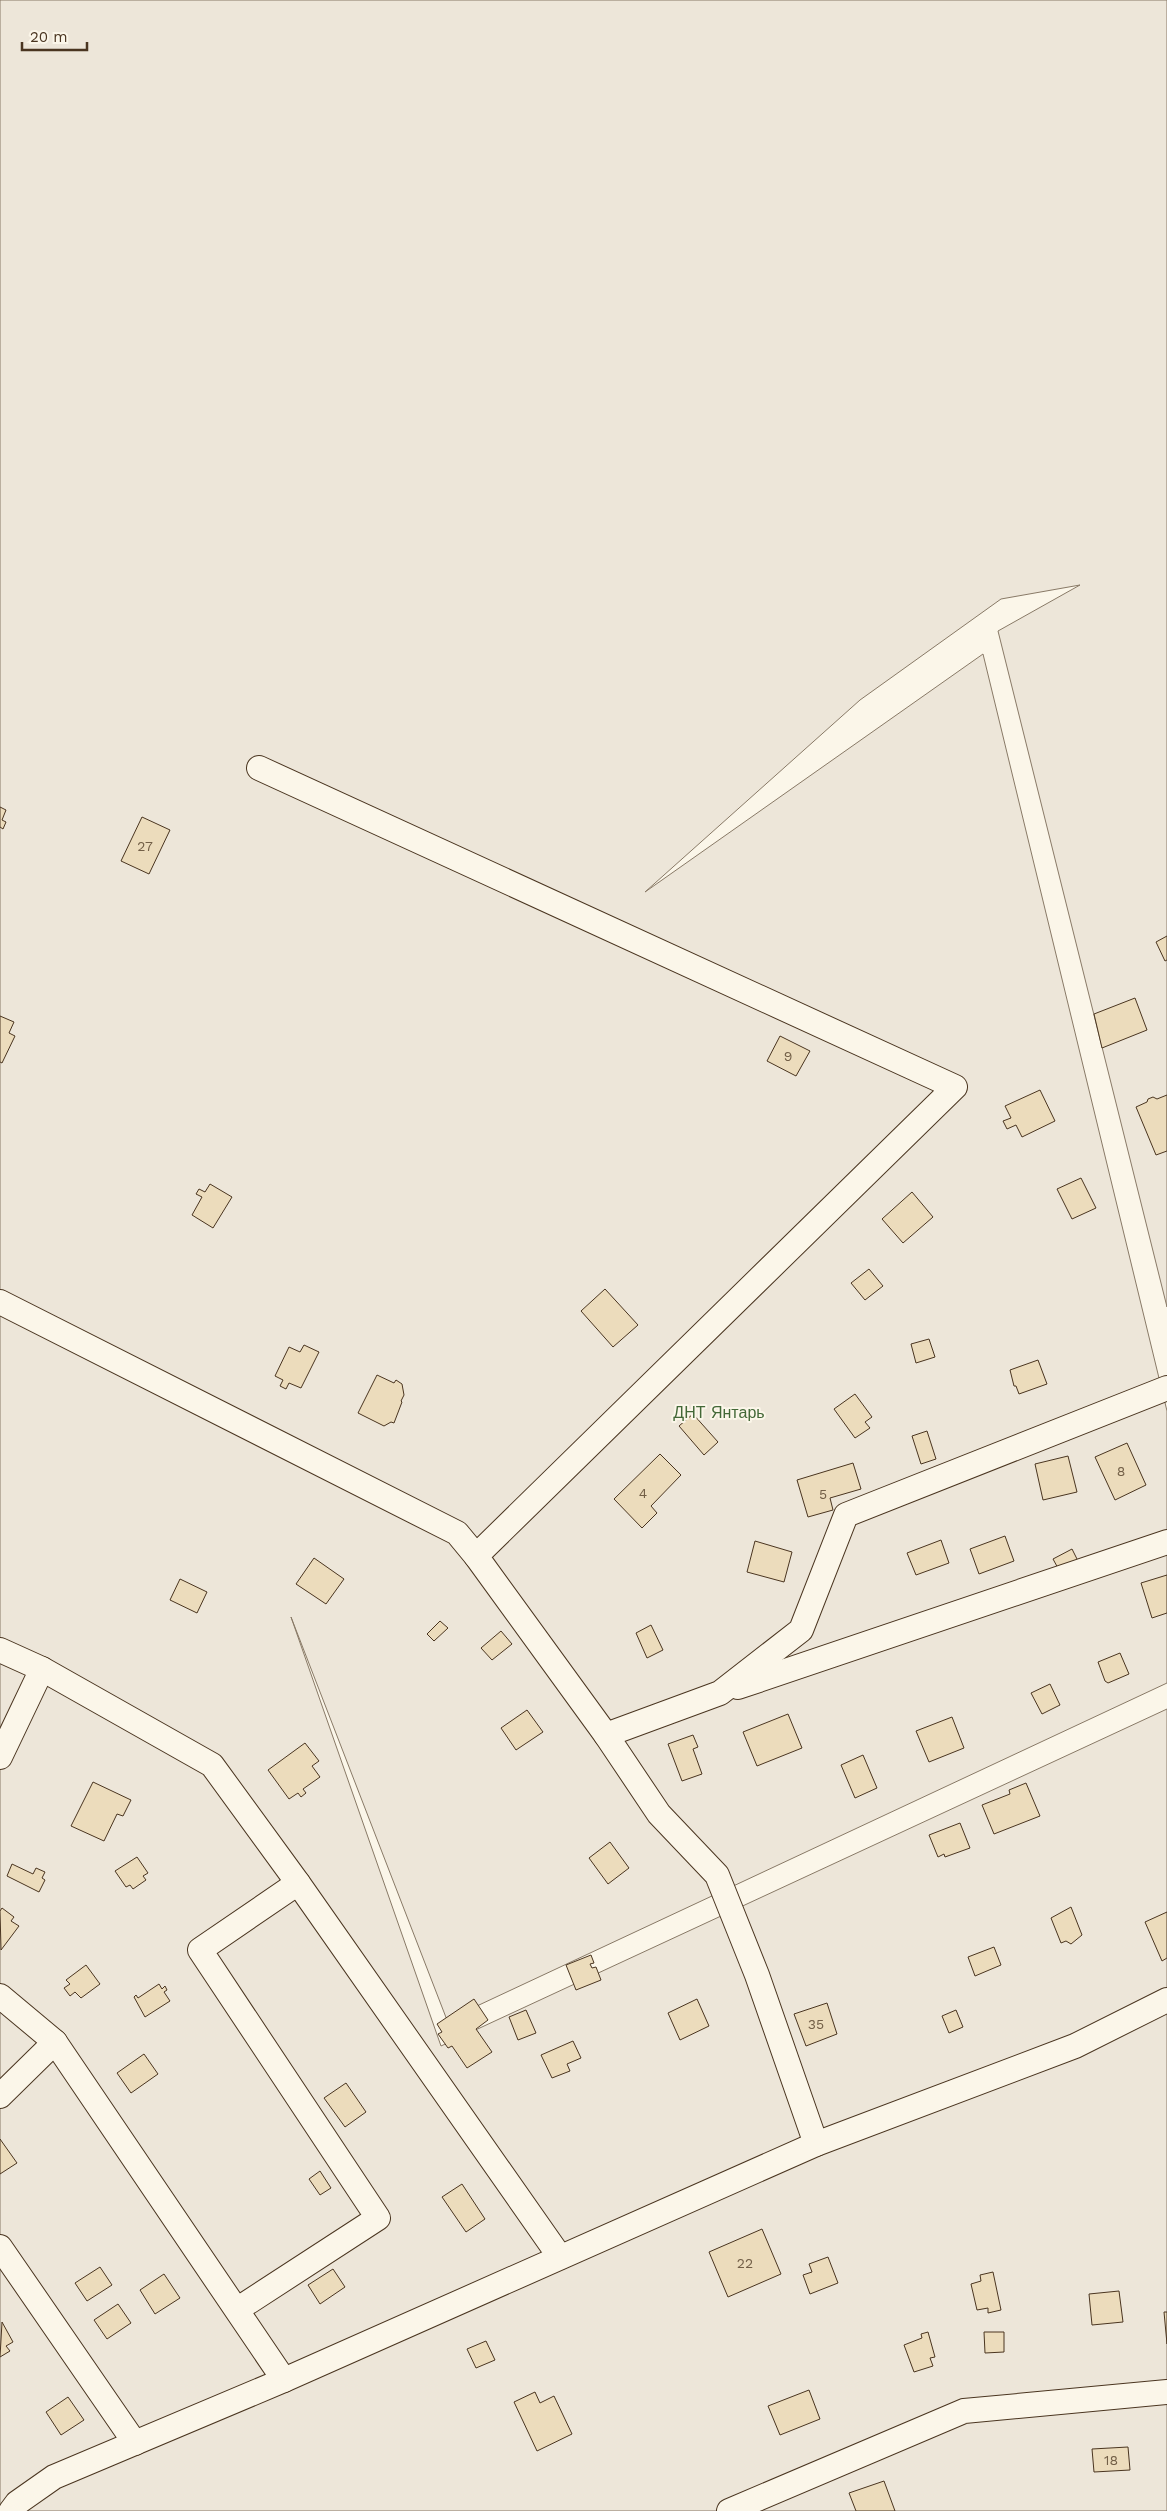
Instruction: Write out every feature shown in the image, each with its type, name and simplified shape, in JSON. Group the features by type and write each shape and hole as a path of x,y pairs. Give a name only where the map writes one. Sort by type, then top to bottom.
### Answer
{"street":[{"path":"259,768 955,1087 476,1556"},
{"path":"0,1302 456,1533 476,1556 606,1735 659,1814 717,1875 757,1975 816,2144"},
{"path":"720,1693 801,1630 846,1515 1167,1388"},
{"path":"606,1735 720,1693 1167,1542"},
{"path":"0,1650 42,1669 212,1765 298,1883 560,2257"},
{"path":"0,1757 42,1669"},
{"path":"238,2309 378,2218 200,1950 298,1883"},
{"path":"0,1996 55,2042 238,2309 284,2380"},
{"path":"17,2508 54,2477 284,2380 816,2144 1075,2046 1167,2000"},
{"path":"0,2096 55,2042"},
{"path":"0,2247 135,2443"},
{"path":"729,2511 964,2411 1167,2392"}],"green space":[{"name":"ДНТ Янтарь","path":"0,0 1167,0 1167,1307 998,631 1080,585 1001,599 860,700 645,892 983,654 1167,1411 1167,1683 447,2020 291,1617 441,2046 1167,1709 1167,2511 0,2511"}],"building":[{"path":"0,807 6,810 2,820 6,822 3,829 0,827"},
{"path":"142,817 170,830 149,874 121,861"},
{"path":"1167,936 1167,960 1165,961 1156,942"},
{"path":"1135,998 1147,1030 1102,1048 1094,1014"},
{"path":"0,1016 14,1022 9,1033 15,1036 2,1063 0,1062"},
{"path":"780,1036 810,1051 796,1076 767,1061"},
{"path":"1040,1090 1055,1121 1022,1137 1016,1125 1007,1129 1003,1121 1011,1118 1005,1106"},
{"path":"1167,1095 1167,1151 1156,1155 1136,1107 1153,1097 1157,1099"},
{"path":"1081,1178 1096,1208 1072,1219 1057,1189"},
{"path":"210,1184 232,1197 213,1228 192,1215 202,1197 196,1194 199,1189 205,1192"},
{"path":"912,1192 933,1217 903,1243 882,1219"},
{"path":"869,1269 883,1286 865,1300 851,1283"},
{"path":"605,1289 638,1325 613,1347 581,1311"},
{"path":"929,1339 935,1357 916,1363 911,1344"},
{"path":"304,1345 319,1352 301,1388 289,1383 286,1389 280,1386 283,1380 275,1376 289,1347 300,1352"},
{"path":"1038,1360 1047,1384 1019,1394 1016,1386 1014,1386 1010,1370"},
{"path":"377,1375 394,1383 396,1380 402,1384 404,1395 394,1423 391,1422 384,1426 358,1413"},
{"path":"855,1394 872,1417 865,1422 870,1428 855,1438 834,1409"},
{"path":"693,1414 718,1442 704,1455 679,1426"},
{"path":"927,1431 936,1459 921,1464 912,1436"},
{"path":"1127,1443 1146,1485 1115,1500 1095,1457"},
{"path":"660,1454 681,1475 651,1506 657,1513 642,1528 614,1499"},
{"path":"1068,1456 1077,1492 1043,1500 1035,1464"},
{"path":"853,1463 861,1489 830,1498 833,1510 808,1517 797,1480"},
{"path":"1005,1536 1014,1561 979,1574 970,1549"},
{"path":"941,1540 949,1563 916,1575 907,1553"},
{"path":"755,1541 792,1552 784,1582 747,1572"},
{"path":"1072,1549 1078,1561 1059,1570 1053,1559"},
{"path":"314,1558 344,1579 326,1604 296,1584"},
{"path":"1167,1575 1167,1613 1152,1618 1141,1583"},
{"path":"180,1579 207,1592 197,1613 170,1600"},
{"path":"440,1621 448,1628 434,1641 427,1634"},
{"path":"651,1625 663,1650 647,1658 636,1633"},
{"path":"501,1631 512,1644 492,1660 481,1648"},
{"path":"1120,1653 1129,1674 1108,1683 1105,1681 1098,1662"},
{"path":"1050,1684 1060,1705 1042,1714 1031,1693"},
{"path":"527,1710 543,1732 516,1750 501,1728"},
{"path":"788,1714 802,1748 757,1766 743,1732"},
{"path":"952,1717 964,1748 929,1762 916,1731"},
{"path":"693,1735 698,1747 693,1749 702,1774 682,1781 668,1744"},
{"path":"305,1743 319,1761 312,1766 320,1777 303,1789 306,1793 301,1797 298,1793 289,1799 268,1770"},
{"path":"863,1755 877,1788 855,1798 841,1765"},
{"path":"93,1782 131,1800 123,1816 117,1814 104,1841 71,1826"},
{"path":"1026,1783 1040,1816 994,1834 982,1805 1010,1794 1009,1790"},
{"path":"960,1823 970,1848 945,1857 944,1854 938,1857 929,1835"},
{"path":"610,1842 629,1868 608,1884 589,1858"},
{"path":"137,1857 148,1873 143,1876 146,1880 133,1889 130,1885 126,1887 115,1871"},
{"path":"12,1864 33,1874 36,1868 45,1872 42,1878 45,1880 39,1892 7,1876"},
{"path":"1071,1907 1082,1935 1071,1944 1066,1941 1061,1943 1051,1918"},
{"path":"2,1908 14,1917 11,1921 19,1926 1,1950 0,1911"},
{"path":"1167,1912 1167,1958 1162,1961 1145,1922"},
{"path":"994,1947 1001,1965 975,1976 968,1957"},
{"path":"591,1955 594,1963 590,1964 592,1968 596,1967 601,1980 576,1990 566,1965"},
{"path":"86,1965 100,1984 81,1998 75,1992 70,1996 64,1988 70,1984 66,1980"},
{"path":"159,1984 162,1989 165,1986 167,1990 164,1992 170,2001 145,2017 134,1997 136,1995 138,1998"},
{"path":"474,1999 488,2020 476,2029 492,2052 467,2068 452,2046 448,2048 438,2034 442,2032 437,2024"},
{"path":"697,1999 709,2026 680,2040 668,2013"},
{"path":"827,2003 837,2034 806,2046 794,2014"},
{"path":"526,2010 536,2033 518,2040 509,2017"},
{"path":"956,2010 963,2027 949,2033 942,2016"},
{"path":"573,2041 581,2058 567,2064 570,2071 552,2078 541,2055"},
{"path":"144,2054 158,2074 131,2093 117,2073"},
{"path":"346,2083 366,2112 345,2127 324,2098"},
{"path":"0,2139 17,2163 0,2174"},
{"path":"320,2171 331,2188 320,2195 309,2179"},
{"path":"462,2184 485,2219 466,2232 442,2197"},
{"path":"762,2229 781,2274 728,2297 709,2252"},
{"path":"828,2257 838,2283 810,2294 803,2275 812,2272 809,2264"},
{"path":"100,2267 112,2285 87,2301 75,2283"},
{"path":"333,2269 345,2287 320,2304 308,2285"},
{"path":"993,2272 1001,2310 988,2313 988,2308 977,2310 971,2284 981,2281 980,2275"},
{"path":"164,2274 180,2298 155,2314 140,2290"},
{"path":"1119,2291 1123,2322 1092,2325 1089,2294"},
{"path":"118,2304 131,2323 107,2339 94,2320"},
{"path":"1164,2312 1167,2312 1167,2344"},
{"path":"2,2322 13,2342 6,2346 10,2351 0,2357"},
{"path":"928,2332 935,2357 930,2358 933,2366 914,2372 904,2345 922,2338 921,2334"},
{"path":"984,2332 1004,2332 1004,2352 985,2353"},
{"path":"486,2341 495,2360 476,2368 467,2349"},
{"path":"809,2390 820,2419 780,2435 768,2406"},
{"path":"535,2392 540,2403 554,2396 572,2434 537,2451 514,2402"},
{"path":"68,2397 84,2420 61,2435 46,2412"},
{"path":"1128,2447 1130,2470 1094,2472 1092,2449"},
{"path":"884,2481 895,2511 856,2511 849,2493"}]}
